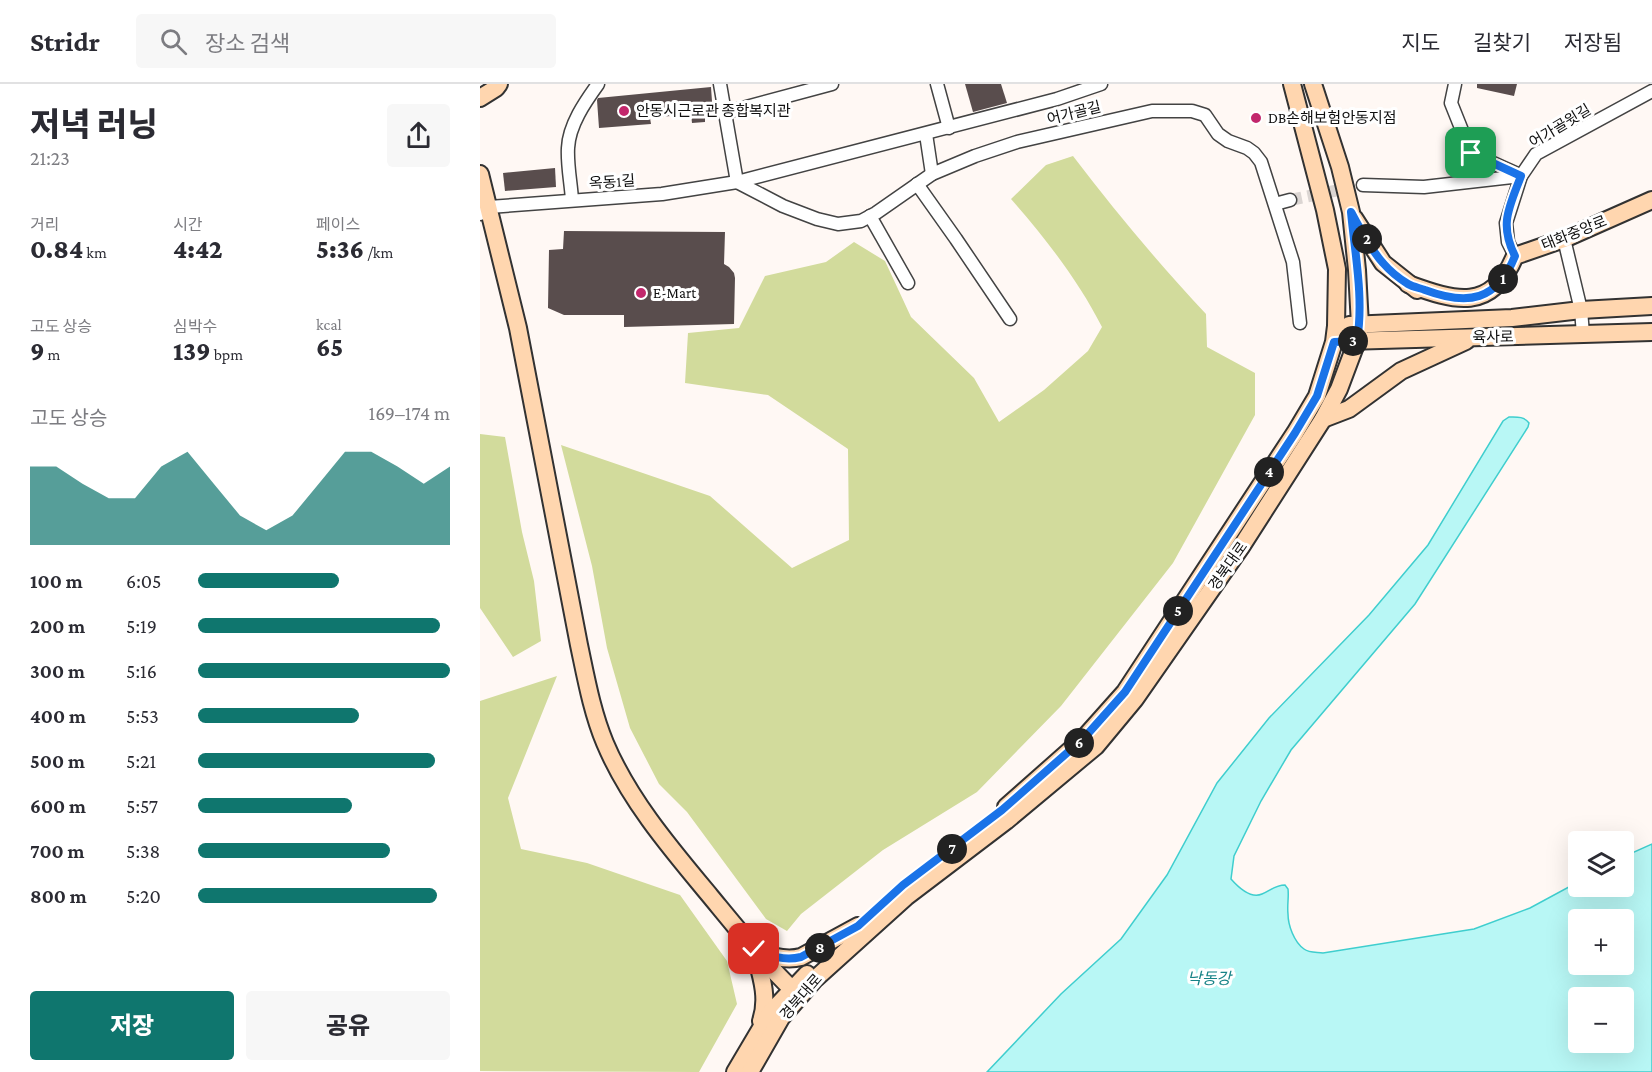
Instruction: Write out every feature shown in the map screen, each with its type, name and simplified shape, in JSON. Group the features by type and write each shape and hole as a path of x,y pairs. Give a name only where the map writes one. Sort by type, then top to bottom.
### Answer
{"street":[{"path":"480,98 500,84"},
{"path":"572,200 568,148 570,135 583,105 598,84"},
{"path":"720,84 737,182"},
{"path":"724,113 832,84"},
{"path":"937,84 949,128"},
{"name":"옥동1길","path":"484,211 572,200 662,194 737,182 1057,99 1101,84"},
{"name":"경북대로","path":"750,1072 796,993 858,926 903,885 1002,810 1084,738 1125,692 1317,396 1335,334 1337,269 1325,210 1292,84"},
{"name":"경북대로","path":"735,1072 770,1013 815,979 906,897 1006,821 1096,746 1135,699 1241,548 1323,419 1339,389 1358,333 1357,270 1351,212 1340,167 1313,84"},
{"path":"1455,84 1451,103 1471,153 1521,176"},
{"name":"어가골윗길","path":"1515,256 1508,242 1506,222 1521,176 1536,154 1652,91"},
{"name":"어가골길","path":"737,182 783,206 817,219 838,224 861,221 932,174 975,156 1036,138 1152,111 1192,111 1205,115 1218,134 1227,141 1247,148 1261,162 1293,261 1300,323"},
{"path":"926,134 932,174"},
{"path":"480,174 484,211 518,328 579,645 604,742 627,788 678,857 754,949 796,993"},
{"path":"1363,185 1424,187 1521,176"},
{"path":"917,184 1010,319"},
{"path":"1275,204 1290,200"},
{"name":"태화중앙로","path":"1515,256 1564,238 1652,200"},
{"path":"1351,212 1383,263 1408,284 1436,301 1461,309 1512,318"},
{"path":"870,216 908,283"},
{"path":"1564,238 1581,310 1583,334"},
{"path":"1408,284 1439,296 1455,299 1483,295 1498,285 1509,272 1515,256"},
{"name":"육사로","path":"1335,334 1581,310 1652,306"},
{"name":"육사로","path":"1358,333 1475,337 1652,332"},
{"path":"1323,419 1349,409 1401,371 1475,337"},
{"path":"754,949 766,955 792,959 801,957 858,926"},
{"path":"754,949 765,1002 764,1015 757,1035"}],"green space":[{"path":"1073,156 1138,237 1206,314 1207,347 1255,373 1255,415 1173,563 1061,706 977,792 883,850 801,914 787,931 766,919 687,812 659,784 630,728 607,648 592,566 561,445 710,496 792,568 849,540 848,449 768,395 685,383 688,333 739,328 765,276 826,262 854,242 885,261 911,317 974,378 999,422 1044,390 1088,351 1102,327 1061,260 1011,199 1046,165"},
{"path":"480,434 505,437 522,532 534,581 541,641 513,657 480,608"},
{"path":"557,676 508,798 521,849 587,863 680,895 727,961 737,1004 699,1072 480,1071 480,701"}],"water":[{"name":"낙동강","path":"1509,417 1525,419 1529,423 1528,427 1415,604 1291,750 1261,801 1234,856 1231,879 1241,889 1253,895 1285,885 1288,889 1289,923 1292,933 1300,946 1306,950 1323,953 1474,929 1530,908 1568,887 1568,897 1634,897 1634,852 1652,844 1652,1072 987,1072 1061,994 1121,939 1167,875 1217,783 1269,718 1369,615 1428,545 1503,421"}],"building":[{"path":"965,84 1001,84 1007,103 973,112"},
{"path":"1477,84 1517,84 1514,96 1477,88"},
{"path":"711,87 713,116 705,116 705,122 692,123 691,114 650,118 651,124 599,128 598,98"},
{"path":"555,168 556,187 505,191 503,173"},
{"name":"E-Mart","path":"564,231 725,232 724,264 734,273 735,278 734,324 624,327 624,315 564,315 548,308 549,250 563,249"}],"tunnel":[{"path":"1290,200 1363,185"}],"place":[{"name":"안동시근로관 종합복지관","path":"624,111"},
{"name":"DB손해보험안동지점","path":"1256,118"},
{"name":"E-Mart","path":"641,293"}],"route":[{"path":"754,949 766,955 792,959 808,954 858,926 903,885 1002,810 1084,738 1125,692 1295,433 1317,396 1334,342 1357,341 1359,325 1357,270 1351,212 1383,263 1408,284 1439,296 1455,299 1483,295 1498,285 1509,272 1515,256 1508,242 1506,222 1521,176 1471,153"}]}
